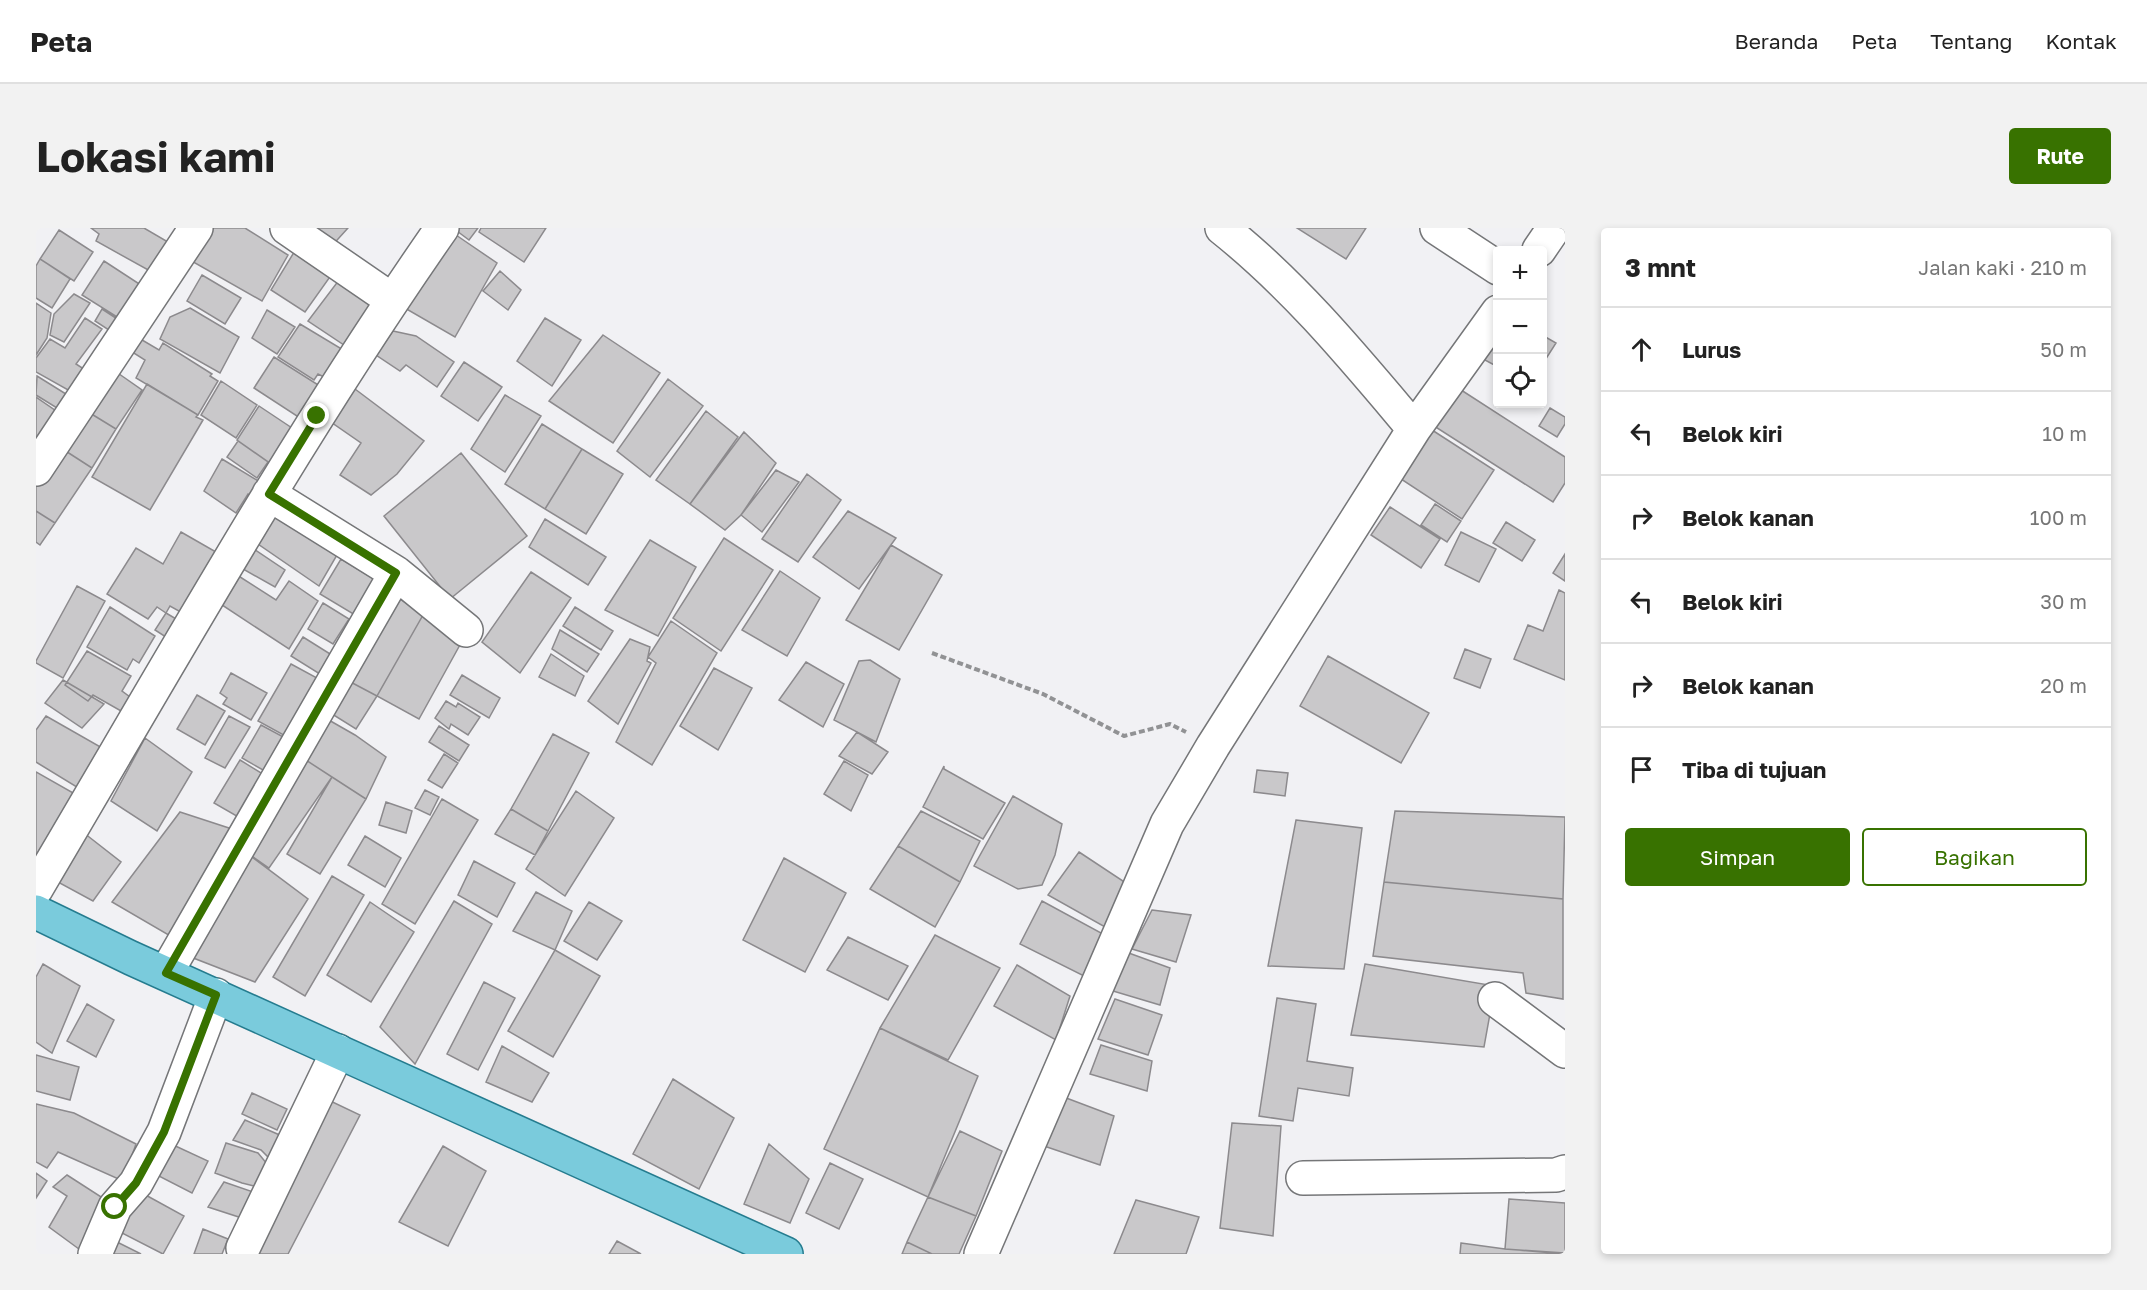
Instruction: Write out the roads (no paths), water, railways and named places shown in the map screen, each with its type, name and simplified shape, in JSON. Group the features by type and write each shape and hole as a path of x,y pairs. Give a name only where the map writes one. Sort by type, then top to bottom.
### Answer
{"main road":[{"path":"36,912 786,1254"}],"street":[{"path":"36,470 196,228"},
{"path":"286,228 392,300"},
{"path":"36,889 269,494 339,381 442,228"},
{"path":"1222,228 1319,317 1414,429"},
{"path":"1437,228 1493,265"},
{"path":"1542,246 1554,228"},
{"path":"981,1254 1167,824 1414,429 1493,318"},
{"path":"269,494 396,573 466,630"},
{"path":"166,973 396,573"},
{"path":"94,1254 115,1207 136,1183 164,1132 216,995"},
{"path":"1495,999 1565,1051"},
{"path":"243,1248 338,1051"},
{"path":"1303,1178 1565,1172"}]}
